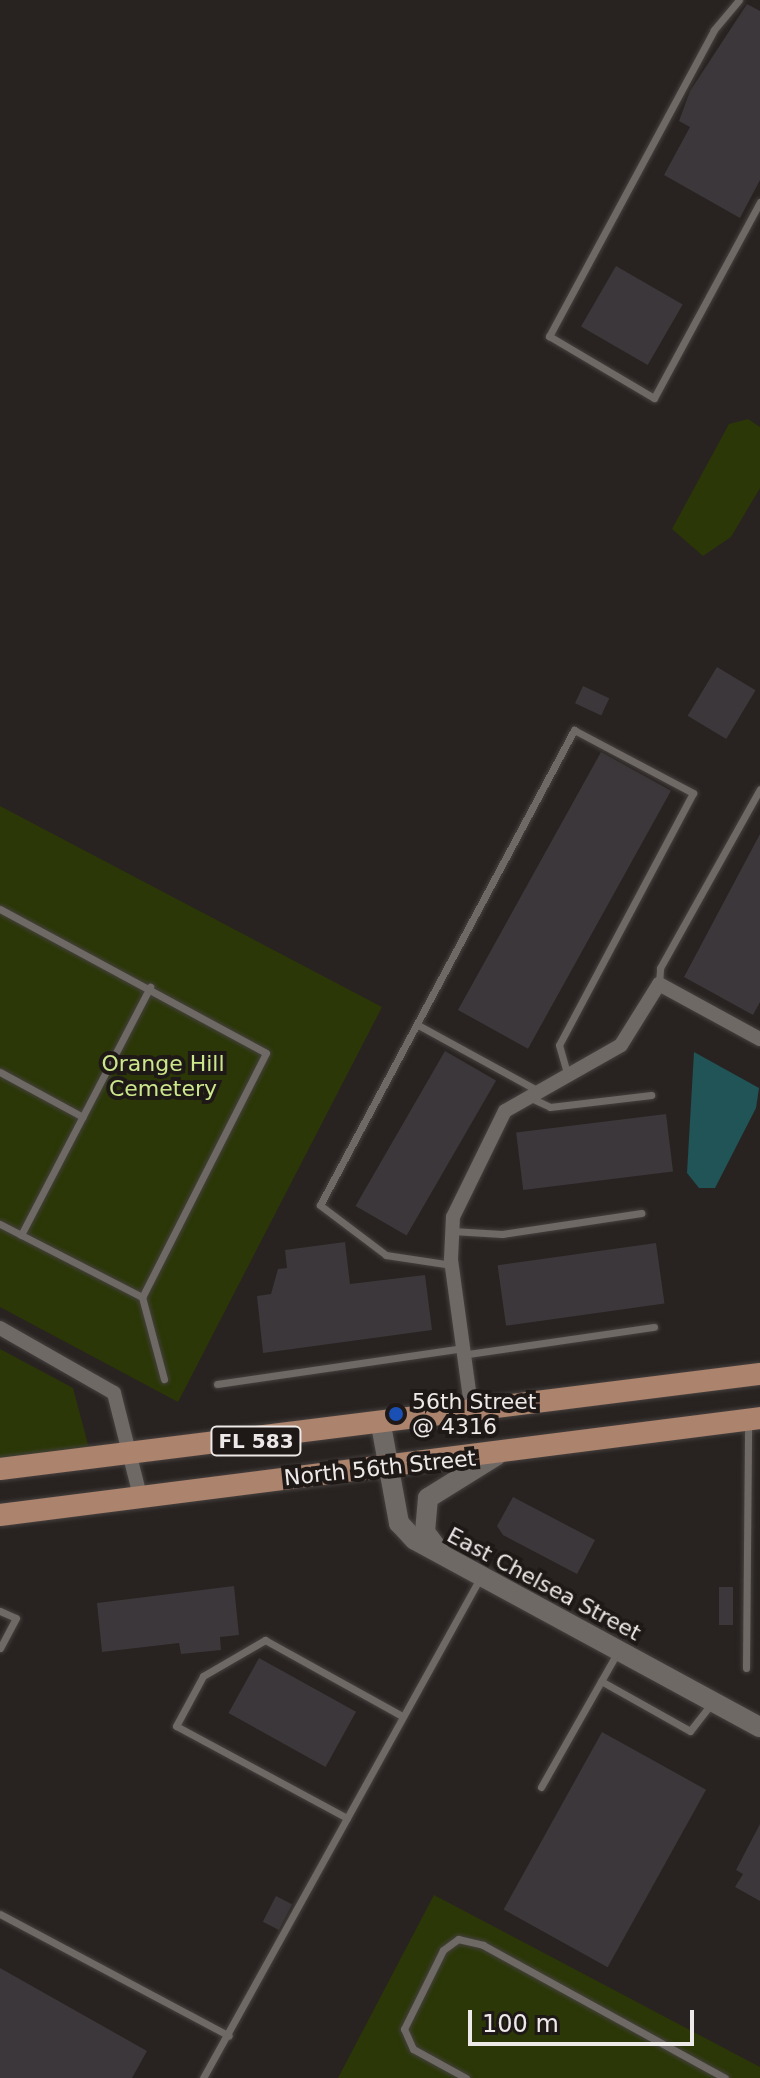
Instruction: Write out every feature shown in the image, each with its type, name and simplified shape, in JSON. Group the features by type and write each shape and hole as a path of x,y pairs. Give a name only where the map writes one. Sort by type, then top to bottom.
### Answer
{"main road":[{"name":"North 56th Street","path":"0,1469 130,1451 381,1425 760,1374"},
{"name":"North 56th Street","path":"0,1515 497,1455 754,1418"}],"street":[{"path":"472,1413 468,1351 452,1265 452,1231 467,1184 505,1111 530,1092 621,1045 659,984 760,1039"},
{"path":"0,1328 105,1384 130,1451 140,1496"},
{"name":"East Chelsea Street","path":"381,1425 386,1467 404,1532 480,1578 760,1727"},
{"path":"449,1561 425,1532 428,1498 497,1455"}],"lane":[{"path":"739,0 714,30 549,336 654,398 760,202"},
{"path":"452,1265 386,1255 320,1205 574,730 693,793 559,1045 567,1073"},
{"path":"659,984 660,968 760,789"},
{"path":"0,909 259,1045 266,1063 142,1297 164,1379"},
{"path":"21,1235 150,987"},
{"path":"418,1025 550,1107 651,1095"},
{"path":"0,1072 83,1117"},
{"path":"452,1231 502,1234 641,1213"},
{"path":"0,1224 142,1297"},
{"path":"217,1384 654,1327"},
{"path":"746,1668 748,1473 754,1418"},
{"path":"748,1473 760,1472"},
{"path":"203,2078 480,1578"},
{"path":"0,1611 16,1618 0,1648"},
{"path":"347,1818 176,1726 203,1676 265,1640 402,1716"},
{"path":"541,1787 618,1651"},
{"path":"601,1681 690,1731 713,1702"},
{"path":"0,1914 229,2036"},
{"path":"466,2078 413,2049 404,2029 443,1950 458,1939 483,1945 725,2078"}],"green space":[{"path":"748,419 760,427 760,488 731,537 703,556 672,529 729,424"},
{"name":"Orange Hill Cemetery","path":"0,806 382,1007 178,1402 0,1307"},
{"path":"0,1349 73,1388 89,1448 0,1460"},
{"path":"434,1895 760,2067 760,2078 338,2078"}],"water":[{"path":"694,1052 759,1088 756,1108 715,1188 699,1188 687,1173"}],"building":[{"path":"747,4 760,11 760,180 740,218 664,175 690,127 679,121 690,91"},
{"path":"616,266 683,304 648,365 581,327"},
{"path":"717,667 756,690 726,739 688,716"},
{"path":"583,686 609,698 601,715 575,703"},
{"path":"601,752 671,791 528,1049 458,1010"},
{"path":"760,834 760,1002 753,1015 684,977"},
{"path":"445,1051 496,1080 407,1236 356,1206"},
{"path":"666,1114 673,1172 523,1190 516,1132"},
{"path":"345,1242 350,1284 425,1275 432,1330 263,1353 257,1296 271,1294 278,1269 287,1268 285,1250"},
{"path":"656,1243 664,1303 506,1326 498,1265"},
{"path":"513,1497 595,1540 577,1574 503,1535 497,1526"},
{"path":"234,1586 239,1635 220,1637 221,1650 181,1654 179,1643 102,1652 97,1603"},
{"path":"719,1587 733,1587 733,1625 719,1625"},
{"path":"259,1658 356,1712 326,1767 228,1713"},
{"path":"602,1732 706,1790 608,1967 504,1910"},
{"path":"760,1824 760,1901 735,1887 743,1874 736,1870"},
{"path":"276,1896 292,1904 279,1930 263,1922"},
{"path":"0,1968 147,2051 132,2078 0,2078"}],"place":[{"name":"56th Street @ 4316","path":"396,1414"}]}
